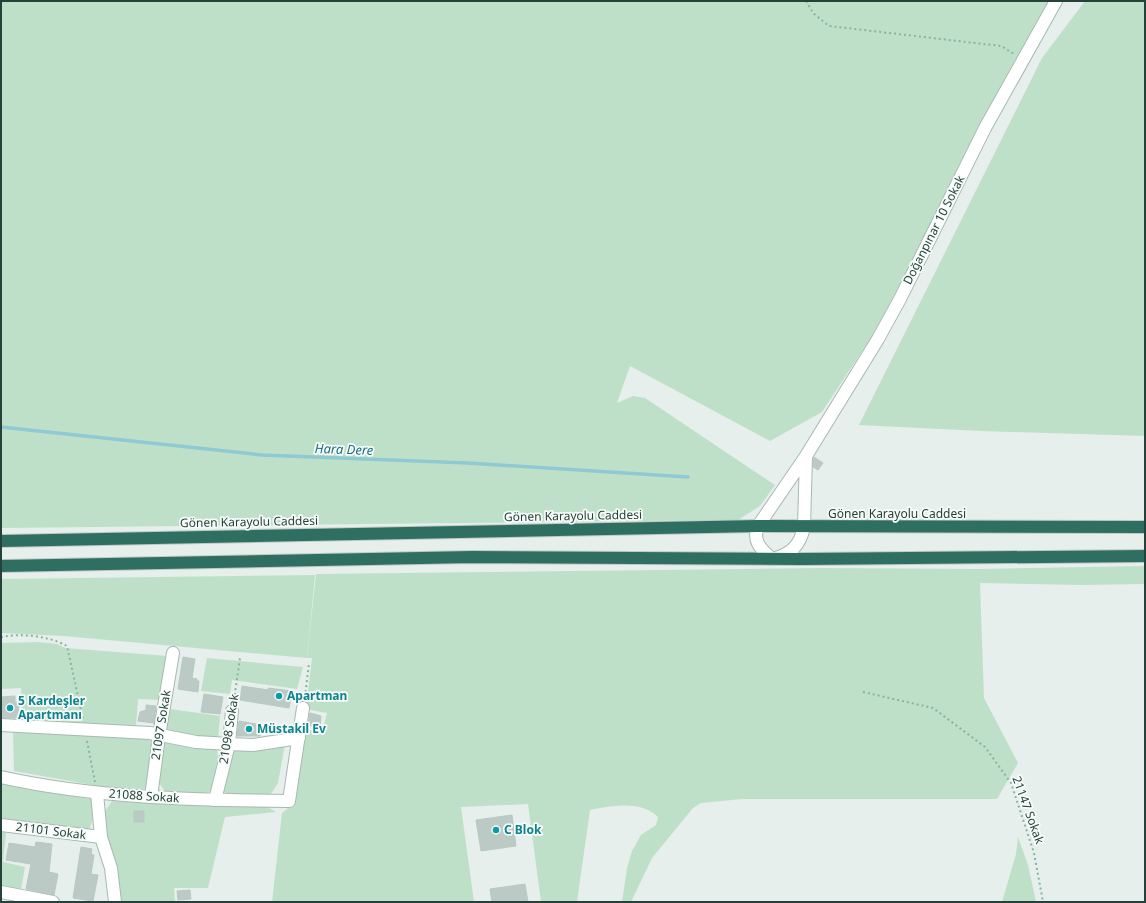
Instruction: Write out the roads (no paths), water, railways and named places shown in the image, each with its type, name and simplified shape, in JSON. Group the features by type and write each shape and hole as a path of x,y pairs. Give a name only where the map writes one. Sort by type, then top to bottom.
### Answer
{"highway":[{"name":"Gönen Karayolu Caddesi","path":"1,541 758,526 804,528 1145,528"},
{"path":"1,566 472,557 772,559 1145,556"}],"street":[{"name":"Doğanpınar 10 Sokak","path":"758,526 806,456 900,299 985,128 1056,1"},
{"path":"758,526 755,534 756,542 772,559 787,554 795,548 802,537 804,528 806,456"},
{"name":"21097 Sokak","path":"151,797 158,736 173,654"},
{"path":"1,725 139,732 196,742 253,745 299,738 303,708"},
{"name":"21098 Sokak","path":"215,800 229,744 232,711"},
{"name":"21088 Sokak","path":"1,777 97,793 215,800 289,801 299,738"},
{"path":"97,793 101,837 111,868 115,902"},
{"name":"21101 Sokak","path":"1,825 101,837"},
{"path":"1,892 53,902"}],"waterway":[{"name":"Hara Dere","path":"1,427 262,455 468,463 688,477"}],"place":[{"name":"Apartman","path":"279,696"},
{"name":"5 Kardeşler Apartmanı","path":"10,708"},
{"name":"Müstakil Ev","path":"249,729"},
{"name":"C Blok","path":"496,830"}]}
